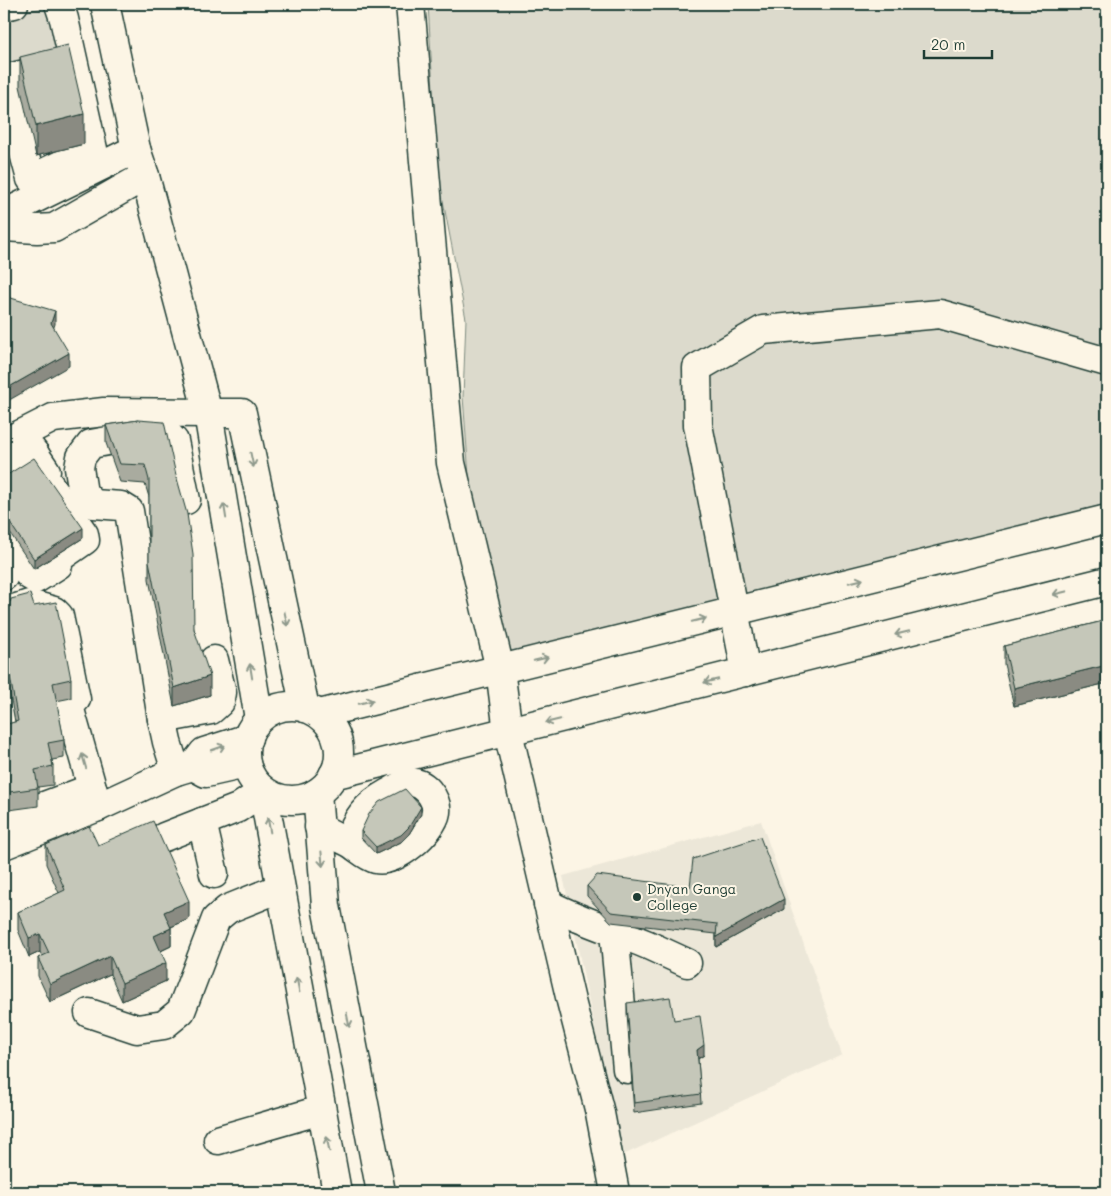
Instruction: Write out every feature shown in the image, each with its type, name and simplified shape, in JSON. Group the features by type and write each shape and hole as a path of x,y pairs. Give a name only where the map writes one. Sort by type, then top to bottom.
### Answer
{"street":[{"path":"4,6 14,4"},
{"path":"410,4 451,463 500,669 508,732 571,1001 600,1113 614,1192"},
{"path":"73,62 4,79 31,179 93,149 62,11 105,6 136,149 145,176 208,414 251,740 252,779 263,791 275,798 289,800 304,799 325,784 508,732 1107,581"},
{"path":"90,133 130,121"},
{"path":"4,235 4,214 136,149"},
{"path":"4,227 54,228 145,176"},
{"path":"746,672 698,425 697,368 763,330 940,314 1107,362"},
{"path":"4,475 20,444 53,418 104,412 242,413 312,711 329,724 336,735 339,749 338,763 325,784 319,827 326,906 381,1192"},
{"path":"185,769 167,742 162,719 129,511 121,506 94,504 83,493 80,468 81,458 91,444 164,431 174,441 186,500"},
{"path":"4,538 29,575 36,579 58,566 59,558 85,540 84,534 44,477 46,471 20,444"},
{"path":"5,833 95,798 185,769 206,773 251,740 272,710 288,706 312,711 500,669 1107,519"},
{"path":"4,612 29,604 54,611 59,616 76,699 69,706 95,798"},
{"path":"162,719 212,710 220,702 222,693 214,660"},
{"path":"164,837 238,808 263,791"},
{"path":"263,791 337,1192"},
{"path":"202,822 214,874"},
{"path":"319,827 348,842"},
{"path":"89,1013 137,1029 164,1025 181,1011 216,919 228,909 280,888"},
{"path":"548,904 574,917 649,945 687,963"},
{"path":"614,932 627,1069"},
{"path":"218,1140 321,1110"}],"shaded area":[{"path":"428,4 1107,4 1107,504 509,655 469,476 463,397 466,319 438,175"},
{"path":"50,7 62,47 4,67 4,15"},
{"path":"761,821 842,1055 621,1156 563,876"}],"building":[{"path":"68,45 84,114 36,126 20,57"},
{"path":"4,296 55,311 51,323 69,353 4,390"},
{"path":"138,420 164,422 187,514 193,554 194,629 210,676 174,688 149,561 149,480 145,465 120,464 106,425"},
{"path":"34,458 83,528 34,559 4,514 4,477"},
{"path":"30,594 34,606 56,602 71,679 53,683 64,740 48,743 53,766 35,770 38,788 9,792 4,725 18,721 9,671 4,671 4,603"},
{"path":"1107,620 1107,665 1014,688 1004,646"},
{"path":"405,789 421,807 409,827 401,835 376,847 361,831 369,814 379,802"},
{"path":"153,821 189,901 164,912 171,928 154,936 166,963 122,983 110,956 50,984 38,958 49,953 40,934 29,938 18,912 65,890 46,845 89,826 98,845"},
{"name":"Dnyan Ganga College","path":"760,837 784,899 716,937 717,924 611,912 587,886 597,875 690,887 693,859"},
{"path":"670,997 674,1020 700,1016 704,1045 697,1050 701,1094 634,1103 627,1003"}],"place":[{"name":"Dnyan Ganga College","path":"637,897"}]}
